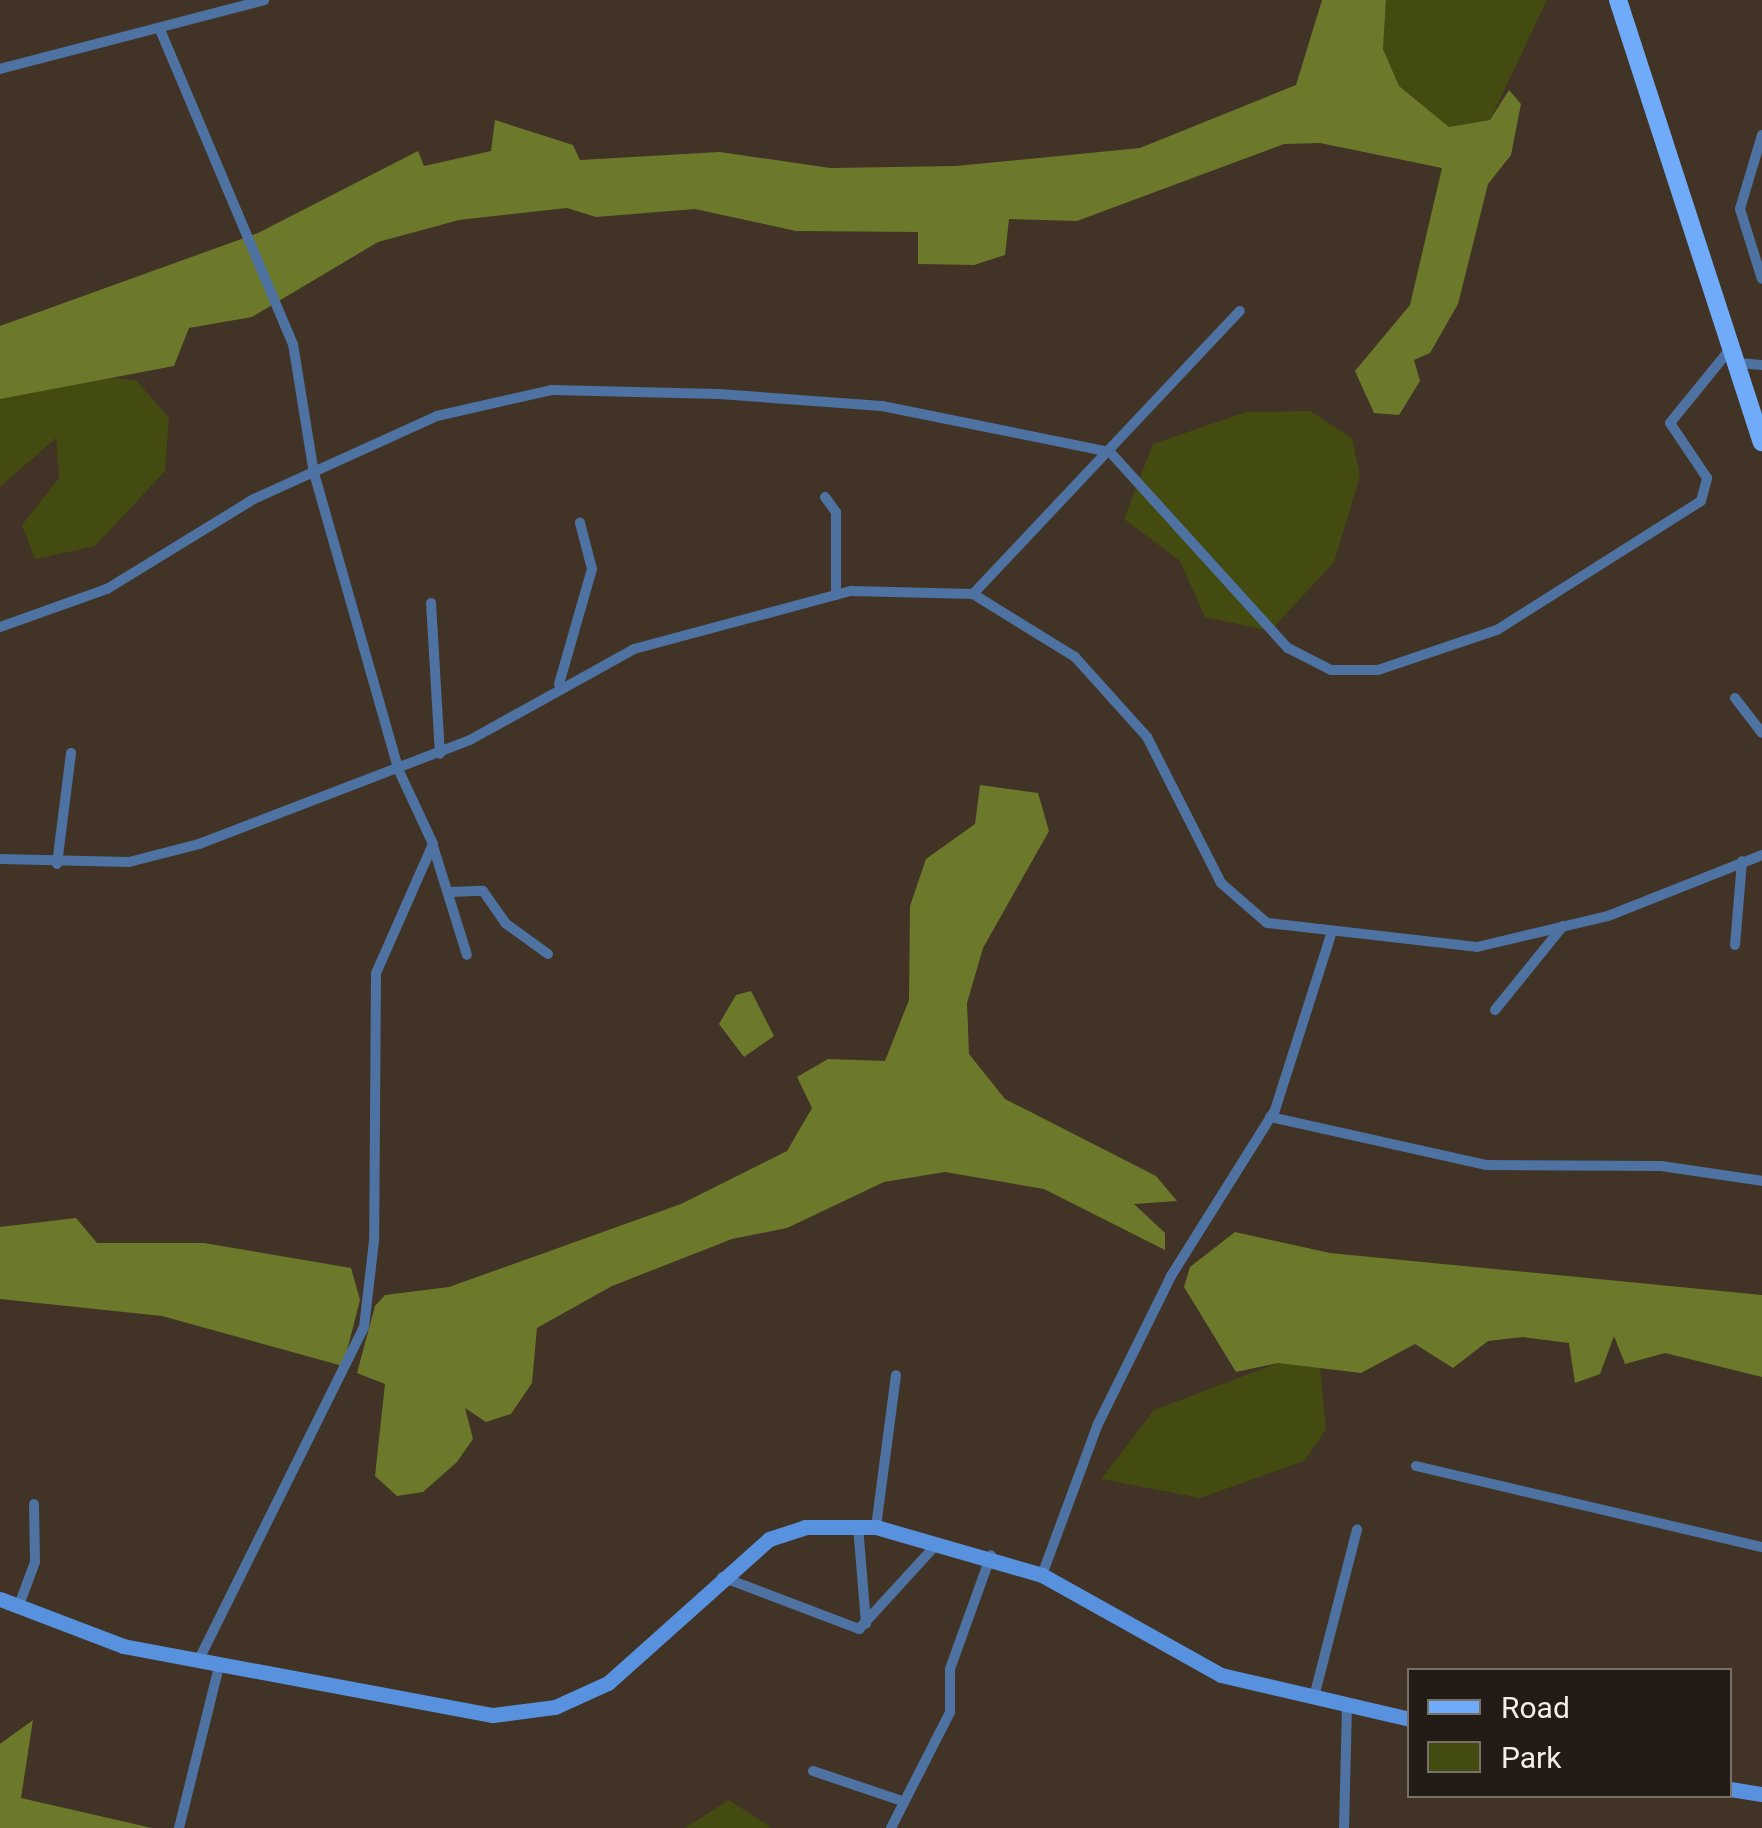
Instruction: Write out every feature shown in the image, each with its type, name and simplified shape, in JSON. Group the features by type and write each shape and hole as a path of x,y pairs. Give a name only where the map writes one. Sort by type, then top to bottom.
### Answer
{"main road":[{"path":"1618,0 1762,442"}],"street":[{"path":"0,69 162,32 264,0"},
{"path":"162,32 294,344 314,473 399,772 433,844 467,955"},
{"path":"1762,135 1740,208 1762,279"},
{"path":"972,594 1240,311"},
{"path":"0,628 107,589 314,473 436,416 566,390 834,399 1110,452 1288,648 1331,670 1378,670 1497,630 1701,502 1706,478 1670,423 1735,354 1762,364"},
{"path":"825,497 836,512 836,594"},
{"path":"559,684 592,569 580,523"},
{"path":"0,859 57,864 166,854 399,772 440,754 559,684 634,649 836,594 972,594 1075,658 1147,738 1220,883 1246,912 1332,935 1477,947 1564,925 1762,855"},
{"path":"431,603 440,754"},
{"path":"1735,698 1762,733"},
{"path":"57,864 71,752"},
{"path":"199,1660 364,1327 374,1242 376,972 433,844"},
{"path":"1736,945 1742,861"},
{"path":"449,892 483,890 505,923 548,954"},
{"path":"1495,1010 1564,925"},
{"path":"1042,1575 1098,1426 1170,1276 1270,1117 1332,935"},
{"path":"1270,1117 1486,1165 1661,1166 1762,1180"},
{"path":"876,1526 896,1375"},
{"path":"1416,1466 1762,1547"},
{"path":"18,1608 35,1562 34,1504"},
{"path":"858,1526 866,1624"},
{"path":"0,1598 84,1635 218,1666 453,1711 555,1707 624,1671 720,1576 769,1539 876,1526 992,1554 1042,1575 1221,1675 1407,1718"},
{"path":"1314,1697 1357,1529"},
{"path":"720,1576 848,1630 866,1624 941,1540"},
{"path":"891,1828 950,1712 950,1669 992,1554"},
{"path":"179,1828 218,1666"},
{"path":"1344,1828 1347,1707"},
{"path":"813,1772 902,1802"},
{"path":"1732,1789 1761,1791"}],"green space":[{"path":"1322,0 1386,0 1383,49 1399,86 1449,127 1490,120 1509,90 1521,104 1511,155 1488,184 1458,304 1430,353 1414,360 1420,381 1399,415 1374,413 1355,371 1410,305 1442,168 1320,143 1284,144 1077,221 1009,219 1005,255 974,265 918,264 918,232 796,231 695,209 596,217 567,208 459,220 378,242 252,317 189,328 174,366 0,399 0,326 258,233 418,151 424,166 491,151 495,120 573,145 580,160 720,152 830,168 956,166 1140,148 1296,85"},
{"path":"1386,0 1547,0 1490,120 1449,127 1399,86 1383,49"},
{"path":"89,376 136,380 169,418 165,471 95,546 35,559 22,525 59,478 56,438 0,487 0,399"},
{"path":"1310,411 1352,438 1360,476 1334,562 1270,631 1205,617 1180,561 1124,519 1153,444 1246,412"},
{"path":"980,785 1038,793 1049,831 983,948 967,1003 969,1054 1005,1099 1156,1176 1177,1201 1134,1204 1165,1233 1165,1250 1044,1189 945,1172 884,1182 787,1228 732,1239 612,1286 537,1328 532,1383 511,1414 486,1422 465,1408 473,1439 457,1462 423,1492 397,1496 375,1476 385,1384 357,1373 375,1306 385,1295 449,1287 681,1204 787,1151 812,1108 797,1077 828,1059 885,1061 909,1000 910,906 926,859 975,824"},
{"path":"751,991 774,1036 744,1057 719,1024 736,995"},
{"path":"76,1218 97,1243 204,1243 351,1268 360,1300 343,1366 162,1316 0,1299 0,1227"},
{"path":"1235,1232 1330,1253 1762,1295 1762,1377 1665,1353 1625,1364 1614,1336 1600,1374 1575,1383 1569,1343 1523,1337 1488,1341 1453,1368 1415,1344 1361,1373 1278,1363 1236,1372 1184,1287 1190,1267"},
{"path":"1278,1363 1320,1367 1326,1429 1304,1461 1200,1498 1101,1479 1154,1410"},
{"path":"33,1720 21,1798 152,1828 0,1828 0,1744"},
{"path":"729,1800 772,1828 685,1828"}]}
